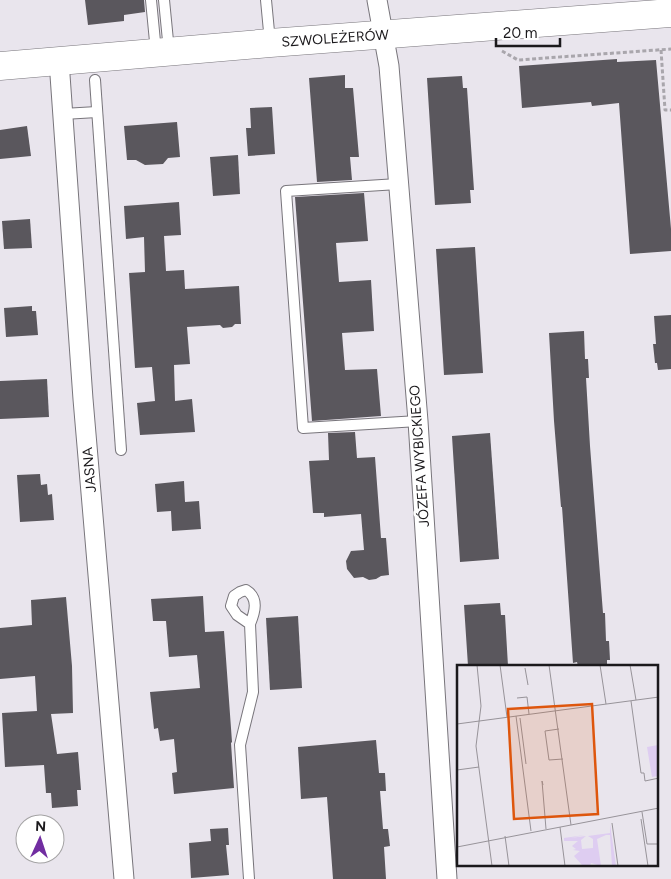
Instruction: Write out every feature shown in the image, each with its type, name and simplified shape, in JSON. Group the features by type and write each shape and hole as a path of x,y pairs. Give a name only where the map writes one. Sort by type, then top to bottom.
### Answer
{"street":[{"name":"JÓZEFA WYBICKIEGO","path":"377,0 388,66 418,421 447,879"},
{"name":"SZWOLEŻERÓW","path":"0,66 382,34 671,13"},
{"name":"JASNA","path":"59,61 97,577 124,879"}],"lane":[{"path":"151,0 162,53"},
{"path":"162,53 164,0"},
{"path":"266,0 270,43"},
{"path":"95,80 121,450"},
{"path":"63,114 98,112"},
{"path":"398,184 286,191 303,428 418,421"},
{"path":"249,879 240,745 254,692 250,624"}],"path":[{"path":"496,47 518,60 671,49"},
{"path":"661,50 665,110 671,110"}],"building":[{"path":"85,0 144,0 145,12 124,15 124,21 88,25"},
{"path":"617,59 617,62 656,60 671,229 671,251 630,254 619,103 592,106 591,102 522,108 519,66"},
{"path":"345,75 345,88 353,88 359,157 350,157 352,180 317,182 309,78"},
{"path":"462,76 463,88 467,88 474,190 470,190 471,203 435,205 427,78"},
{"path":"272,107 275,154 248,156 246,128 251,128 250,108"},
{"path":"177,122 180,157 168,158 163,164 145,165 136,160 127,160 124,126"},
{"path":"27,126 31,156 0,159 0,130"},
{"path":"238,155 240,194 213,196 210,157"},
{"path":"364,193 368,241 336,243 339,282 371,280 374,331 342,333 345,370 377,369 381,416 312,421 295,197"},
{"path":"179,202 181,235 164,236 166,271 184,270 185,289 239,286 241,324 223,328 220,325 187,327 190,364 174,365 175,401 192,399 195,432 140,435 137,403 155,401 152,367 135,368 129,273 145,272 144,237 126,239 124,206"},
{"path":"30,219 32,248 4,249 2,221"},
{"path":"475,247 483,373 444,375 436,249"},
{"path":"32,306 32,311 36,311 38,335 6,337 4,308"},
{"path":"671,315 671,369 658,370 657,363 655,363 653,344 656,344 654,316"},
{"path":"584,331 585,359 588,359 589,378 586,378 590,446 603,613 605,613 606,641 609,641 610,660 607,660 607,665 578,665 577,662 573,663 549,333"},
{"path":"47,379 49,417 0,419 0,381"},
{"path":"355,432 357,458 375,457 381,538 386,538 389,575 369,580 363,577 354,578 347,569 346,561 351,551 364,550 361,514 324,517 324,513 313,513 309,461 329,460 328,433"},
{"path":"490,433 499,559 460,562 452,436"},
{"path":"40,474 41,485 47,484 48,495 52,494 54,520 20,522 17,475"},
{"path":"184,481 185,502 199,501 201,529 172,531 171,511 157,512 155,484"},
{"path":"203,596 205,632 224,631 234,788 174,794 172,773 177,772 174,739 160,741 158,728 154,729 150,692 200,688 197,655 169,657 166,621 153,621 151,599"},
{"path":"66,597 72,666 73,713 51,714 57,754 78,752 81,790 77,790 78,806 52,808 51,793 46,793 44,765 5,767 2,713 37,711 35,676 0,679 0,628 32,625 31,600"},
{"path":"500,603 501,615 505,615 508,665 468,665 464,605"},
{"path":"298,616 302,688 270,690 266,618"},
{"path":"376,740 379,773 385,773 386,791 380,791 383,829 388,829 390,846 384,847 386,879 333,879 327,797 301,799 298,747"},
{"path":"228,828 229,845 226,845 229,875 191,878 189,843 211,841 210,829"}]}
